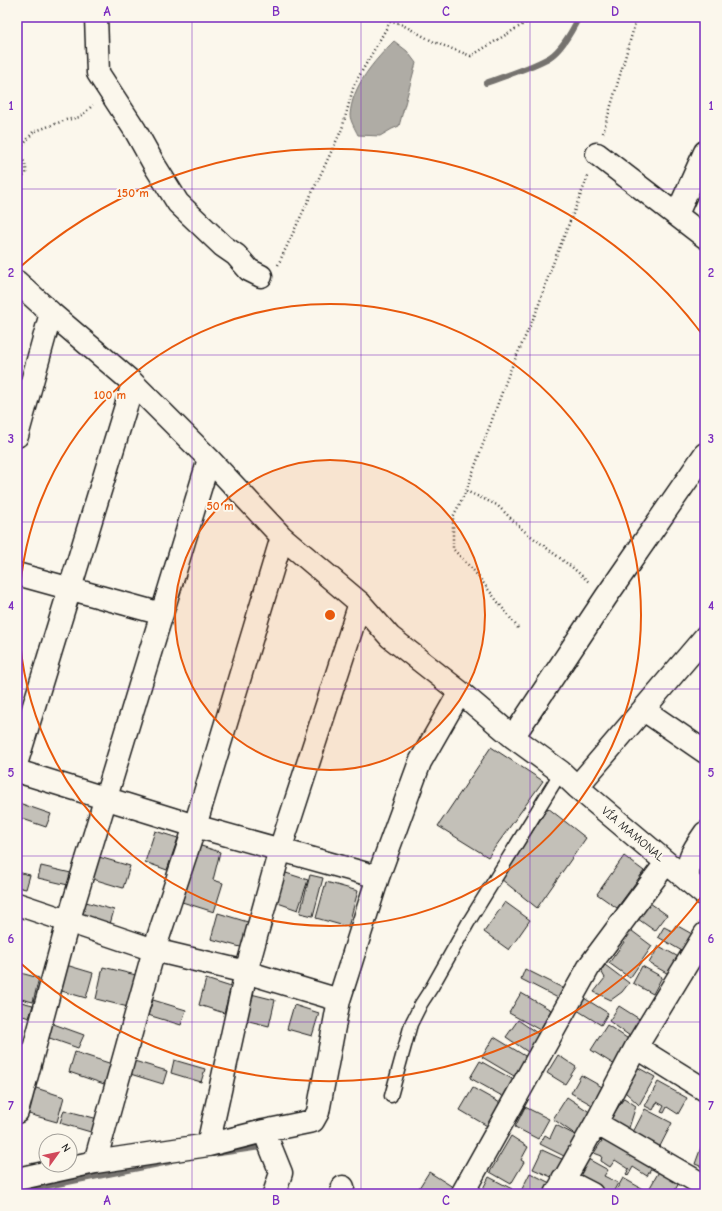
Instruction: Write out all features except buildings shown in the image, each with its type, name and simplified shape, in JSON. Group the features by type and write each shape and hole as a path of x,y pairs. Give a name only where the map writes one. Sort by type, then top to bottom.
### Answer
{"street":[{"path":"96,17 98,73 135,130 178,203 223,246 236,255 249,270 261,276"},
{"path":"677,214 705,152"},
{"path":"596,154 677,214 705,237"},
{"name":"VÍA MAMONAL","path":"17,282 133,383 209,459 282,538 360,603 390,637 460,692 513,737 561,772 577,788 705,895"},
{"path":"17,436 51,313"},
{"path":"17,761 133,383"},
{"path":"513,737 606,597 705,454"},
{"path":"17,1112 68,922 209,459"},
{"path":"95,1162 154,950 195,826 282,538"},
{"path":"17,574 162,614"},
{"path":"208,1145 246,972 280,850 360,603"},
{"path":"577,788 705,636"},
{"path":"17,1179 95,1162 208,1145 313,1121 318,1112 339,1000 378,877 420,762 460,692"},
{"path":"644,710 705,752"},
{"path":"17,771 106,797 195,826 378,877"},
{"path":"688,881 688,864 693,850 705,833"},
{"path":"462,1194 590,965 666,862"},
{"path":"17,904 154,950 246,972 339,1000"},
{"path":"592,1194 560,1186 596,1123 636,1047 705,934"},
{"path":"636,1047 705,1090"},
{"path":"596,1123 705,1186"},
{"path":"264,1131 281,1173 274,1194"}],"lane":[{"path":"391,1096 411,1024 421,1004 468,923 561,772"}],"path":[{"path":"261,276 269,276 277,268 342,129 354,85 390,22 399,23 434,42 470,56 535,17"},
{"path":"518,628 474,571 453,549 453,517 466,491 509,373 537,310 550,271 596,154 637,17"},
{"path":"17,181 26,174 26,167 22,158 17,152 33,132 66,120 80,117 93,106 100,84 98,73"},
{"path":"466,491 497,504 523,530 574,568 606,597"}],"shaded area":[{"path":"394,41 407,51 416,63 399,126 380,136 358,135 350,115 355,94 365,75"}],"waterway":[{"path":"486,83 527,68 550,57 570,33 579,17"},
{"path":"213,1154 261,1147"},
{"path":"17,1192 169,1162"}]}
